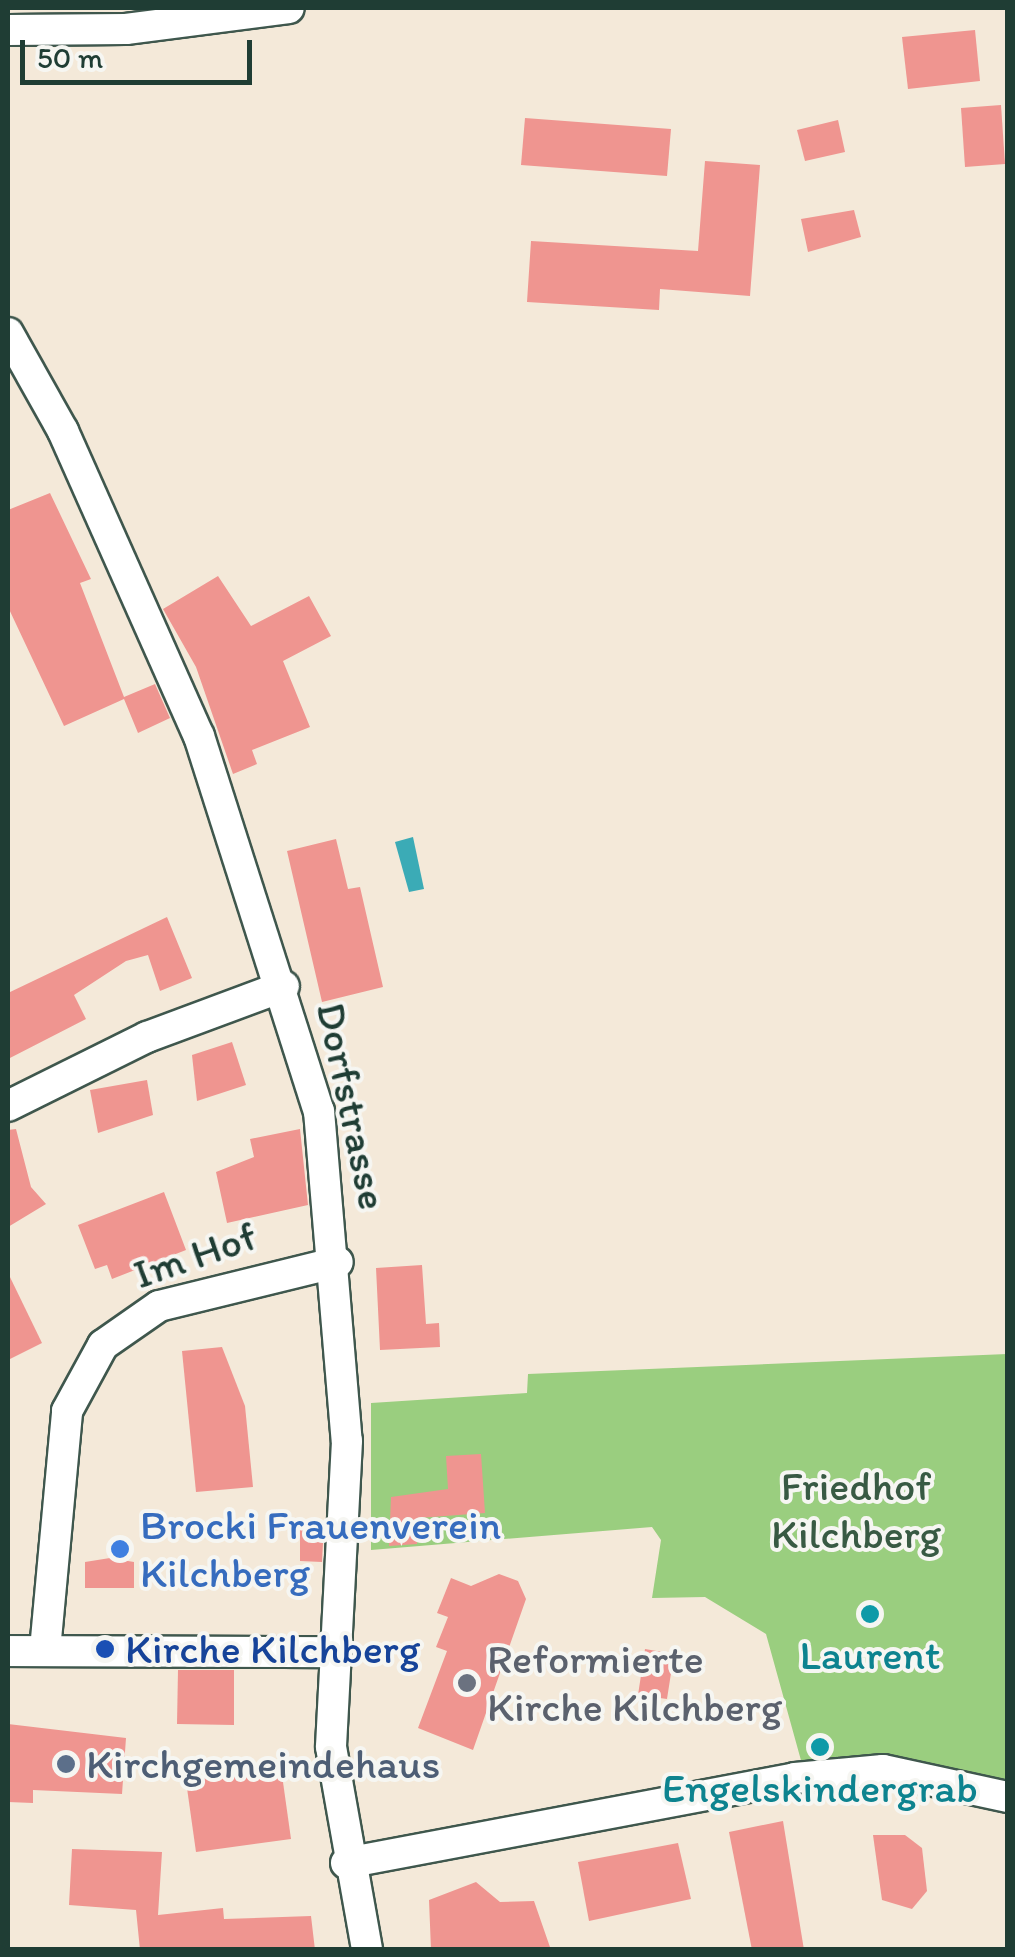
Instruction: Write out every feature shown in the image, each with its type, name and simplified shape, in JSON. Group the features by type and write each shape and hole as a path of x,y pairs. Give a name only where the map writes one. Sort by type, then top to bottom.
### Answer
{"street":[{"path":"8,30 126,29 288,8"},
{"name":"Dorfstrasse","path":"8,334 78,463 199,736 284,986 319,1111 338,1262 347,1482 331,1747 346,1863 367,1950"},
{"path":"8,1106 148,1037 284,986"},
{"name":"Im Hof","path":"46,1650 67,1410 103,1345 159,1306 272,1271 338,1262"},
{"path":"8,1650 335,1652"},
{"path":"346,1863 796,1778 883,1770 1008,1797"}],"green space":[{"name":"Friedhof Kilchberg","path":"1007,1354 1007,1782 913,1761 802,1764 766,1634 705,1597 652,1598 661,1540 652,1527 371,1550 371,1403 527,1393 528,1374"}],"water":[{"path":"413,837 424,889 409,892 395,842"}],"building":[{"path":"975,30 980,81 908,89 902,37"},
{"path":"1001,105 1005,164 965,167 961,108"},
{"path":"525,118 671,129 667,176 521,165"},
{"path":"838,120 845,152 805,161 797,130"},
{"path":"705,161 760,165 750,296 660,289 659,310 527,302 531,241 698,251"},
{"path":"854,210 861,237 808,252 801,219"},
{"path":"50,493 91,579 80,583 124,697 155,684 170,718 138,733 124,699 64,726 8,607 8,510"},
{"path":"218,576 251,626 309,596 331,636 283,661 310,727 252,750 257,764 233,774 196,667 163,609"},
{"path":"336,839 348,889 360,887 383,987 322,1002 287,851"},
{"path":"167,917 192,978 160,991 148,955 126,961 74,995 86,1019 8,1059 8,993"},
{"path":"232,1042 246,1085 197,1101 192,1055"},
{"path":"147,1080 153,1115 98,1133 90,1090"},
{"path":"16,1129 31,1187 46,1204 8,1227 8,1130"},
{"path":"300,1129 308,1205 227,1223 216,1172 254,1157 250,1139"},
{"path":"164,1192 186,1250 112,1279 107,1265 95,1269 78,1225"},
{"path":"422,1265 426,1324 439,1323 440,1347 380,1350 376,1268"},
{"path":"8,1273 42,1343 8,1360"},
{"path":"222,1347 245,1406 253,1487 196,1492 182,1351"},
{"path":"481,1454 485,1513 418,1518 417,1544 389,1546 391,1497 448,1489 446,1456"},
{"path":"300,1522 324,1523 322,1562 300,1561"},
{"path":"110,1558 134,1562 134,1588 85,1588 85,1562"},
{"name":"Reformierte Kirche Kilchberg","path":"499,1574 518,1581 526,1599 473,1750 418,1728 447,1651 436,1647 448,1617 437,1613 451,1578 471,1586"},
{"path":"645,1649 674,1654 667,1699 638,1695"},
{"path":"178,1670 234,1670 234,1725 177,1724"},
{"name":"Kirchgemeindehaus","path":"8,1724 126,1738 122,1794 33,1790 33,1803 8,1802"},
{"path":"281,1768 291,1839 196,1852 186,1781"},
{"path":"783,1821 804,1950 752,1950 729,1832"},
{"path":"873,1835 905,1835 922,1848 927,1891 912,1909 882,1900"},
{"path":"678,1843 691,1899 589,1921 578,1862"},
{"path":"72,1849 162,1852 158,1915 223,1908 224,1919 311,1916 315,1950 140,1950 136,1910 69,1905"},
{"path":"476,1882 500,1902 534,1901 551,1950 431,1950 429,1900"}],"place":[{"name":"Brocki Frauenverein Kilchberg","path":"120,1549"},
{"name":"Laurent","path":"870,1614"},
{"name":"Kirche Kilchberg","path":"105,1649"},
{"name":"Reformierte Kirche Kilchberg","path":"467,1683"},
{"name":"Engelskindergrab","path":"820,1747"},
{"name":"Kirchgemeindehaus","path":"66,1764"}]}
